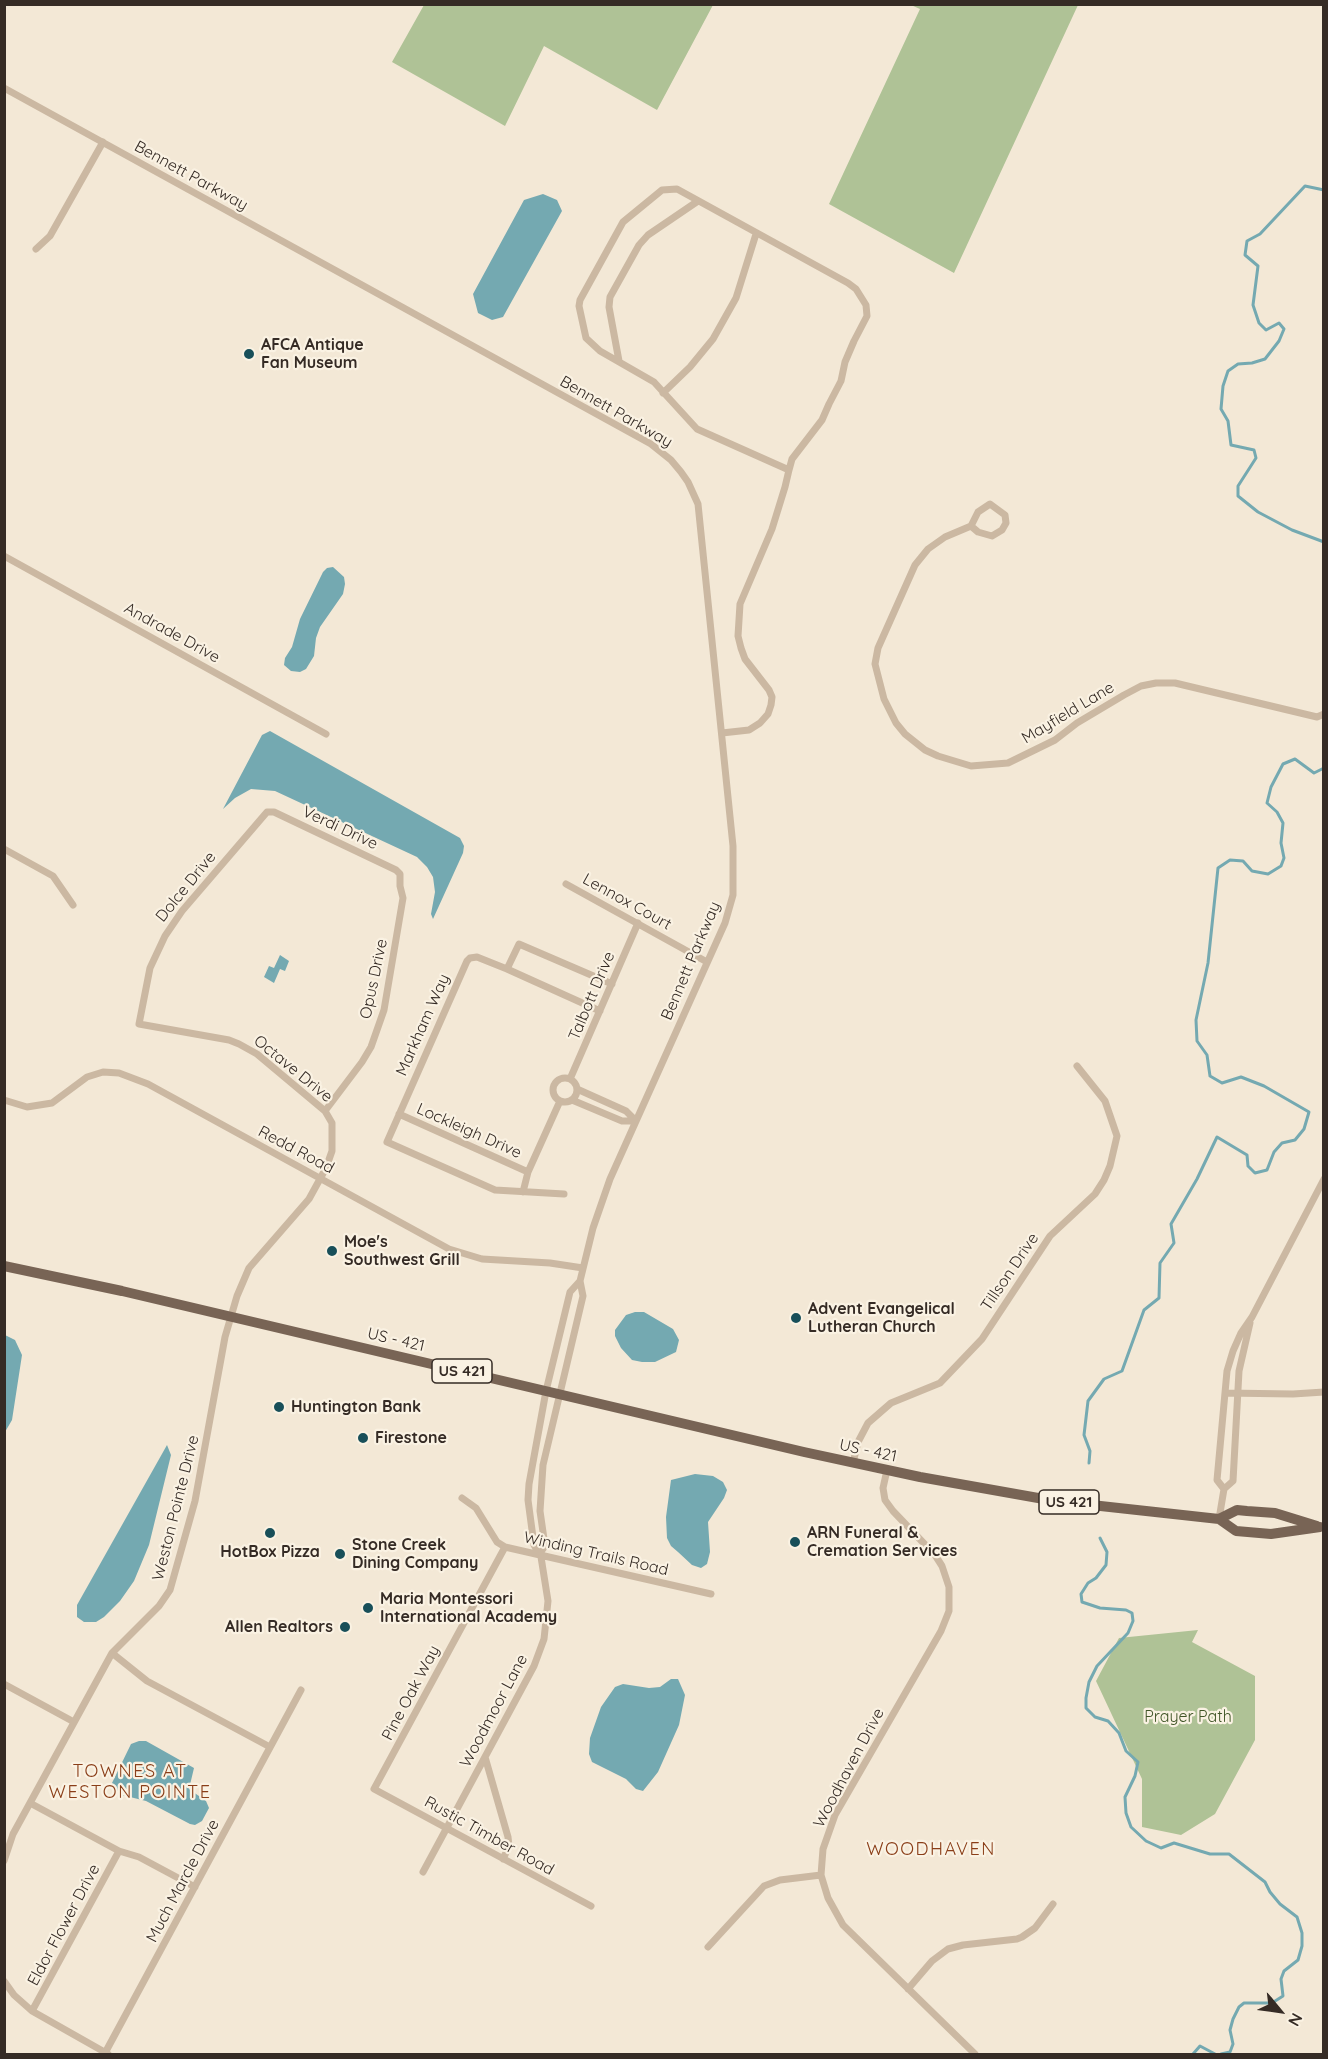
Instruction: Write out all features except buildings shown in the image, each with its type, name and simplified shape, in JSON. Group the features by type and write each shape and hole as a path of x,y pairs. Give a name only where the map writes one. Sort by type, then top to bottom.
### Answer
{"main road":[{"name":"US - 421","path":"4,1266 920,1477 1055,1501 1220,1519"},
{"name":"US 421","path":"1237,1510 1266,1512 1322,1527 1271,1534 1236,1531 1220,1519 1237,1510"}],"street":[{"name":"Bennett Parkway","path":"4,88 651,444 671,460 688,482 700,516 733,846 733,895 727,916 601,1202 592,1228 580,1281 583,1296 560,1395"},
{"path":"36,249 50,236 103,142"},
{"path":"722,733 749,730 768,714 772,697 745,659 738,636 740,604 772,529 789,470 792,459 822,420 841,381 845,362 867,316 866,305 856,289 848,283 677,189 662,190 623,222 580,300 579,306 586,338 592,345 654,382 697,429 789,470"},
{"path":"619,361 609,307 610,297 639,244 698,201"},
{"path":"663,393 690,367 713,339 736,298 756,234"},
{"name":"Mayfield Lane","path":"971,526 978,532 992,537 1002,530 1006,523 1005,515 990,504 978,512 971,526 936,543 917,561 878,648 875,664 884,699 896,723 914,742 931,753 971,766 1008,763 1055,740 1077,723 1124,695 1141,686 1156,683 1175,683 1317,717 1323,714"},
{"name":"Andrade Drive","path":"4,556 326,734"},
{"name":"Verdi Drive","path":"267,812 285,817 396,870 400,874"},
{"name":"Dolce Drive","path":"139,1024 150,968 165,936 182,911 267,812"},
{"path":"4,849 53,876 73,905"},
{"name":"Opus Drive","path":"325,1111 371,1047 384,1010 403,898 400,874"},
{"name":"Lennox Court","path":"566,884 707,962"},
{"name":"Talbott Drive","path":"523,1192 528,1172 560,1101 554,1096 554,1085 559,1079 570,1079 638,923"},
{"path":"507,969 519,944 612,984"},
{"name":"Markham Way","path":"523,1192 495,1190 387,1142 470,958 477,957 507,969 600,1011"},
{"name":"Octave Drive","path":"139,1024 239,1044 267,1061 325,1111 332,1123 334,1136 332,1151 320,1178"},
{"name":"Tillson Drive","path":"853,1463 858,1442 868,1423 891,1403 940,1383 982,1339 1050,1236 1095,1194 1104,1180 1117,1136 1105,1101 1077,1066"},
{"name":"Redd Road","path":"4,1101 27,1107 46,1104 64,1095 87,1077 103,1072 119,1073 148,1084 461,1254 482,1259 550,1263 583,1269"},
{"path":"560,1101 572,1100 576,1095 575,1083 570,1079"},
{"path":"577,1089 626,1112 636,1122"},
{"path":"572,1100 622,1121 636,1122"},
{"name":"Lockleigh Drive","path":"399,1114 528,1172"},
{"name":"Weston Pointe Drive","path":"4,1861 13,1834 112,1653 159,1606 174,1580 198,1490 225,1337 231,1317 249,1268 296,1216 309,1199 320,1178"},
{"path":"1224,1489 1217,1480 1227,1371 1233,1351 1323,1179"},
{"path":"523,1192 564,1194"},
{"name":"Bennett Parkway","path":"546,1391 570,1292 580,1281"},
{"path":"1220,1519 1224,1489 1233,1481 1242,1355 1252,1317"},
{"name":"Woodmoor Lane","path":"423,1872 534,1666 544,1640 548,1601 541,1555 534,1545 528,1500 546,1391"},
{"path":"1225,1393 1323,1392"},
{"name":"Woodmoor Lane","path":"541,1555 545,1546 540,1511 543,1465 560,1395"},
{"name":"Woodhaven Drive","path":"887,1470 883,1488 885,1500 935,1555 942,1566 949,1587 949,1611 941,1631 835,1815 823,1849 821,1875 828,1898 843,1924 975,2055"},
{"name":"Winding Trails Road","path":"462,1498 476,1508 497,1542 505,1547 711,1594"},
{"name":"Pine Oak Way","path":"374,1789 505,1547"},
{"path":"112,1653 147,1681 270,1747"},
{"path":"4,1684 74,1722"},
{"name":"Much Marcle Drive","path":"107,2054 301,1690"},
{"path":"485,1757 508,1837 509,1846 503,1859"},
{"name":"Rustic Timber Road","path":"374,1789 591,1906"},
{"path":"30,1803 119,1851 139,1857 195,1887"},
{"name":"Eldor Flower Drive","path":"32,2012 119,1851"},
{"path":"708,1947 764,1886 780,1880 821,1875"},
{"path":"908,1989 932,1961 948,1949 1023,1937 1035,1928 1053,1904"},
{"path":"4,1981 14,1995 32,2012 107,2054"}],"green space":[{"path":"424,5 713,5 657,110 544,46 505,126 392,62"},
{"path":"911,5 1078,5 954,273 829,204 920,9"},
{"name":"Prayer Path","path":"1198,1630 1192,1642 1255,1676 1255,1740 1215,1814 1181,1835 1142,1827 1142,1779 1096,1681 1119,1638"}],"water":[{"path":"543,194 557,200 562,211 503,317 492,320 478,313 473,294 524,200"},
{"path":"333,567 344,577 343,594 320,627 314,656 306,669 300,672 291,671 284,665 285,658 292,647 300,619 323,572"},
{"path":"270,731 460,838 464,846 463,853 433,919 431,914 435,892 433,877 417,857 275,791 251,789 235,798 223,809 262,735"},
{"path":"280,955 289,961 285,971 280,969 274,983 264,977 269,966 274,968"},
{"path":"644,1312 673,1329 679,1340 676,1352 655,1362 632,1360 621,1348 615,1336 615,1330 626,1315"},
{"path":"5,1335 15,1340 22,1355 12,1420 5,1432"},
{"path":"167,1445 171,1455 149,1545 134,1581 120,1601 104,1617 96,1622 84,1622 77,1617 77,1605"},
{"path":"695,1474 713,1476 723,1482 727,1490 708,1522 710,1552 707,1564 701,1568 692,1565 671,1546 667,1538 666,1517 671,1480"},
{"path":"671,1679 678,1679 685,1695 679,1725 658,1772 643,1791 636,1789 626,1779 592,1762 589,1754 590,1738 601,1707 615,1687 623,1684 649,1688 660,1687"},
{"path":"146,1741 194,1768 189,1789 206,1801 209,1808 202,1821 195,1825 190,1824 146,1801 122,1795 114,1788 112,1783 131,1744"}],"waterway":[{"path":"1324,190 1305,186 1260,234 1247,241 1245,255 1258,266 1253,305 1259,323 1266,330 1279,323 1284,329 1279,341 1265,359 1238,364 1228,371 1223,386 1221,409 1228,421 1231,445 1254,450 1256,458 1238,486 1238,496 1258,512 1292,530 1324,542"},
{"path":"1089,1463 1090,1451 1084,1435 1088,1401 1104,1379 1122,1371 1144,1310 1159,1298 1160,1263 1174,1243 1171,1224 1197,1179 1217,1137 1247,1155 1248,1166 1255,1173 1267,1170 1274,1152 1282,1143 1295,1140 1304,1129 1309,1112 1264,1086 1241,1077 1222,1083 1210,1076 1207,1055 1197,1041 1196,1020 1208,963 1218,868 1230,860 1243,861 1252,871 1268,874 1281,866 1284,858 1281,843 1283,823 1277,812 1267,803 1271,787 1283,764 1295,759 1314,773 1324,768"},
{"path":"1100,1538 1107,1552 1106,1565 1096,1578 1088,1583 1081,1594 1082,1602 1100,1608 1126,1610 1132,1613 1133,1621 1128,1633 1097,1666 1089,1682 1086,1708 1095,1717 1108,1721 1119,1733 1126,1751 1138,1762 1135,1776 1125,1797 1126,1813 1131,1827 1146,1841 1161,1848 1174,1843 1210,1854 1229,1854 1265,1882 1280,1904 1297,1917 1302,1933 1302,1946 1298,1960 1284,1971 1281,1979 1283,1996 1272,2003 1244,2003 1239,2007 1230,2030 1233,2044 1230,2052 1221,2054"},
{"path":"1193,2054 1200,2046 1215,2054"}],"place":[{"name":"AFCA Antique Fan Museum","path":"249,354"},
{"name":"Moe's Southwest Grill","path":"332,1251"},
{"name":"Advent Evangelical Lutheran Church","path":"796,1318"},
{"name":"Huntington Bank","path":"279,1407"},
{"name":"Firestone","path":"363,1438"},
{"name":"HotBox Pizza","path":"270,1533"},
{"name":"ARN Funeral & Cremation Services","path":"795,1542"},
{"name":"Stone Creek Dining Company","path":"340,1554"},
{"name":"Maria Montessori International Academy","path":"368,1608"},
{"name":"Allen Realtors","path":"345,1627"}],"district":[{"name":"TOWNES AT WESTON POINTE","path":"130,1782"},
{"name":"WOODHAVEN","path":"931,1850"}]}
